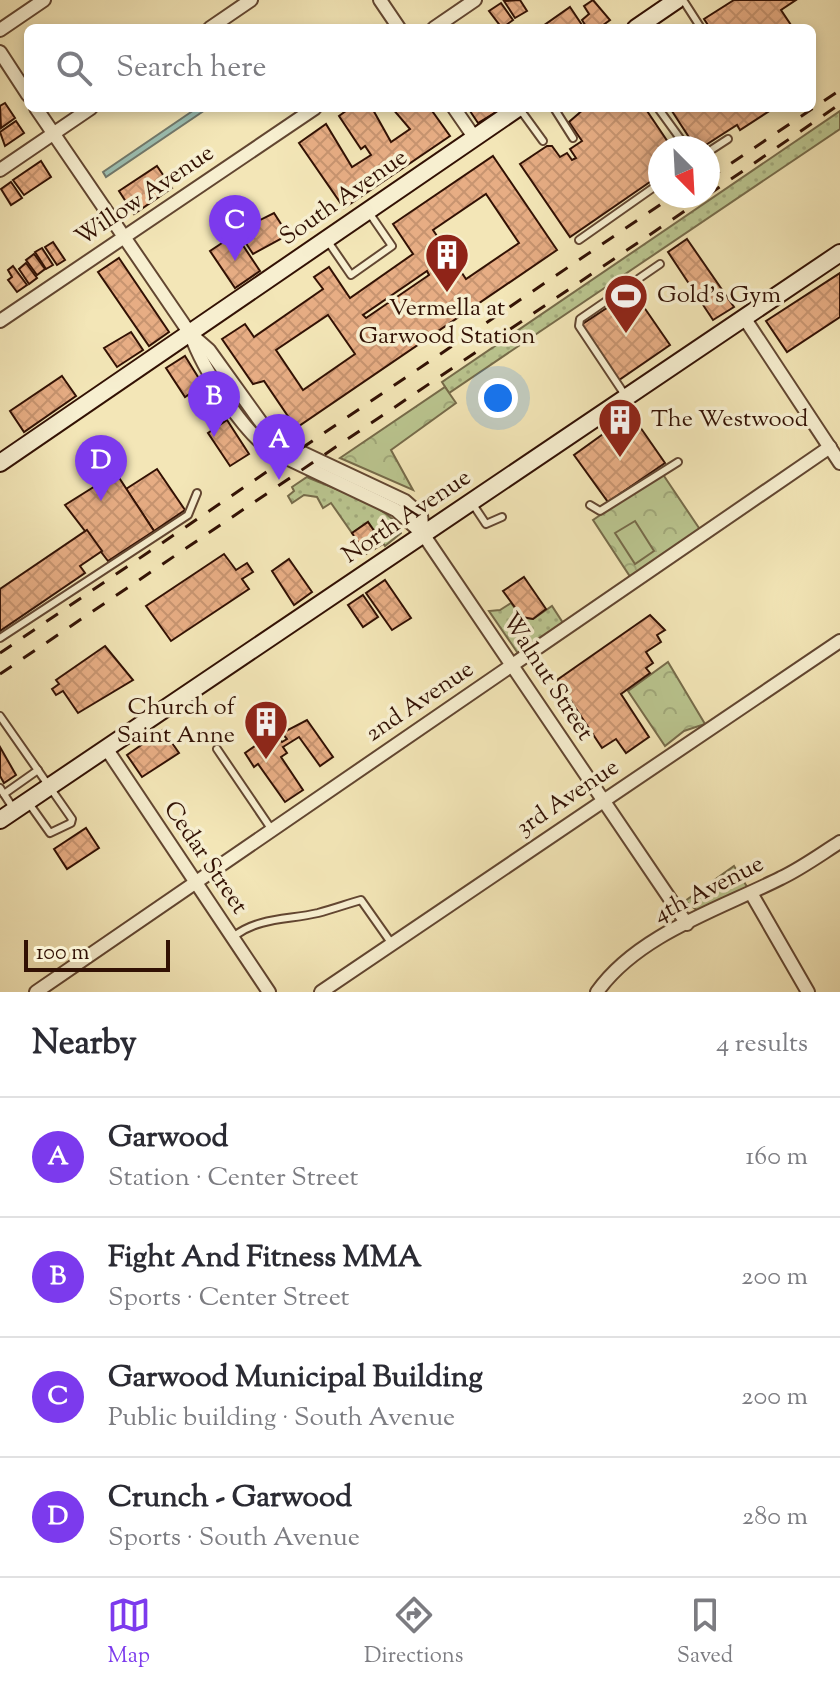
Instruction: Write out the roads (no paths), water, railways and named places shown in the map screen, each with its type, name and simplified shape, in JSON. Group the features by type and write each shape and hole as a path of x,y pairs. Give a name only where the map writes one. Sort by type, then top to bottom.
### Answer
{"main road":[{"path":"642,24 680,0"},
{"name":"South Avenue","path":"0,463 191,335 512,112"},
{"name":"North Avenue","path":"0,820 54,792 106,748 840,253"}],"street":[{"path":"0,30 44,0"},
{"path":"216,24 251,0"},
{"path":"380,0 396,24"},
{"path":"440,24 475,0"},
{"path":"0,52 24,89"},
{"name":"Walnut Street","path":"39,112 191,335 209,350 273,439 405,501 421,515 423,534 687,924"},
{"path":"0,170 85,112"},
{"name":"Willow Avenue","path":"0,321 309,112"},
{"path":"457,112 474,137"},
{"path":"745,319 840,463"},
{"name":"2nd Avenue","path":"36,992 830,447"},
{"name":"3rd Avenue","path":"321,992 840,641"},
{"name":"Cedar Street","path":"106,748 269,992"},
{"name":"4th Avenue","path":"600,988 634,956 840,842"},
{"path":"751,893 808,992"}],"lane":[{"path":"680,0 698,24"},
{"path":"521,112 543,141"},
{"path":"557,112 573,138"},
{"path":"661,112 678,136"},
{"path":"720,144 728,139"},
{"path":"579,240 648,191"},
{"path":"327,240 351,275 392,246 368,212"},
{"path":"628,398 579,326 580,319 660,264"},
{"path":"590,505 600,511 678,462"},
{"path":"0,638 188,515 197,493"},
{"path":"471,502 486,524 502,517"},
{"path":"0,716 54,792 72,819 71,823 54,834 2,791 38,770"},
{"path":"217,749 272,830"},
{"path":"232,938 258,923 316,914 361,900 392,944"}],"water":[{"path":"191,112 202,112 106,177 103,172"}],"railway":[{"path":"816,106 840,90"},
{"path":"720,187 840,104"},
{"path":"720,171 807,112"},
{"path":"0,653 655,208"},
{"path":"0,674 689,208"}],"place":[{"name":"Garwood Municipal Building","path":"235,261"},
{"name":"Vermella at Garwood Station","path":"447,294"},
{"name":"Gold's Gym","path":"626,335"},
{"name":"Fight And Fitness MMA","path":"214,437"},
{"name":"The Westwood","path":"620,459"},
{"name":"Garwood","path":"279,480"},
{"name":"Crunch - Garwood","path":"101,501"},
{"name":"Church of Saint Anne","path":"266,761"}]}
